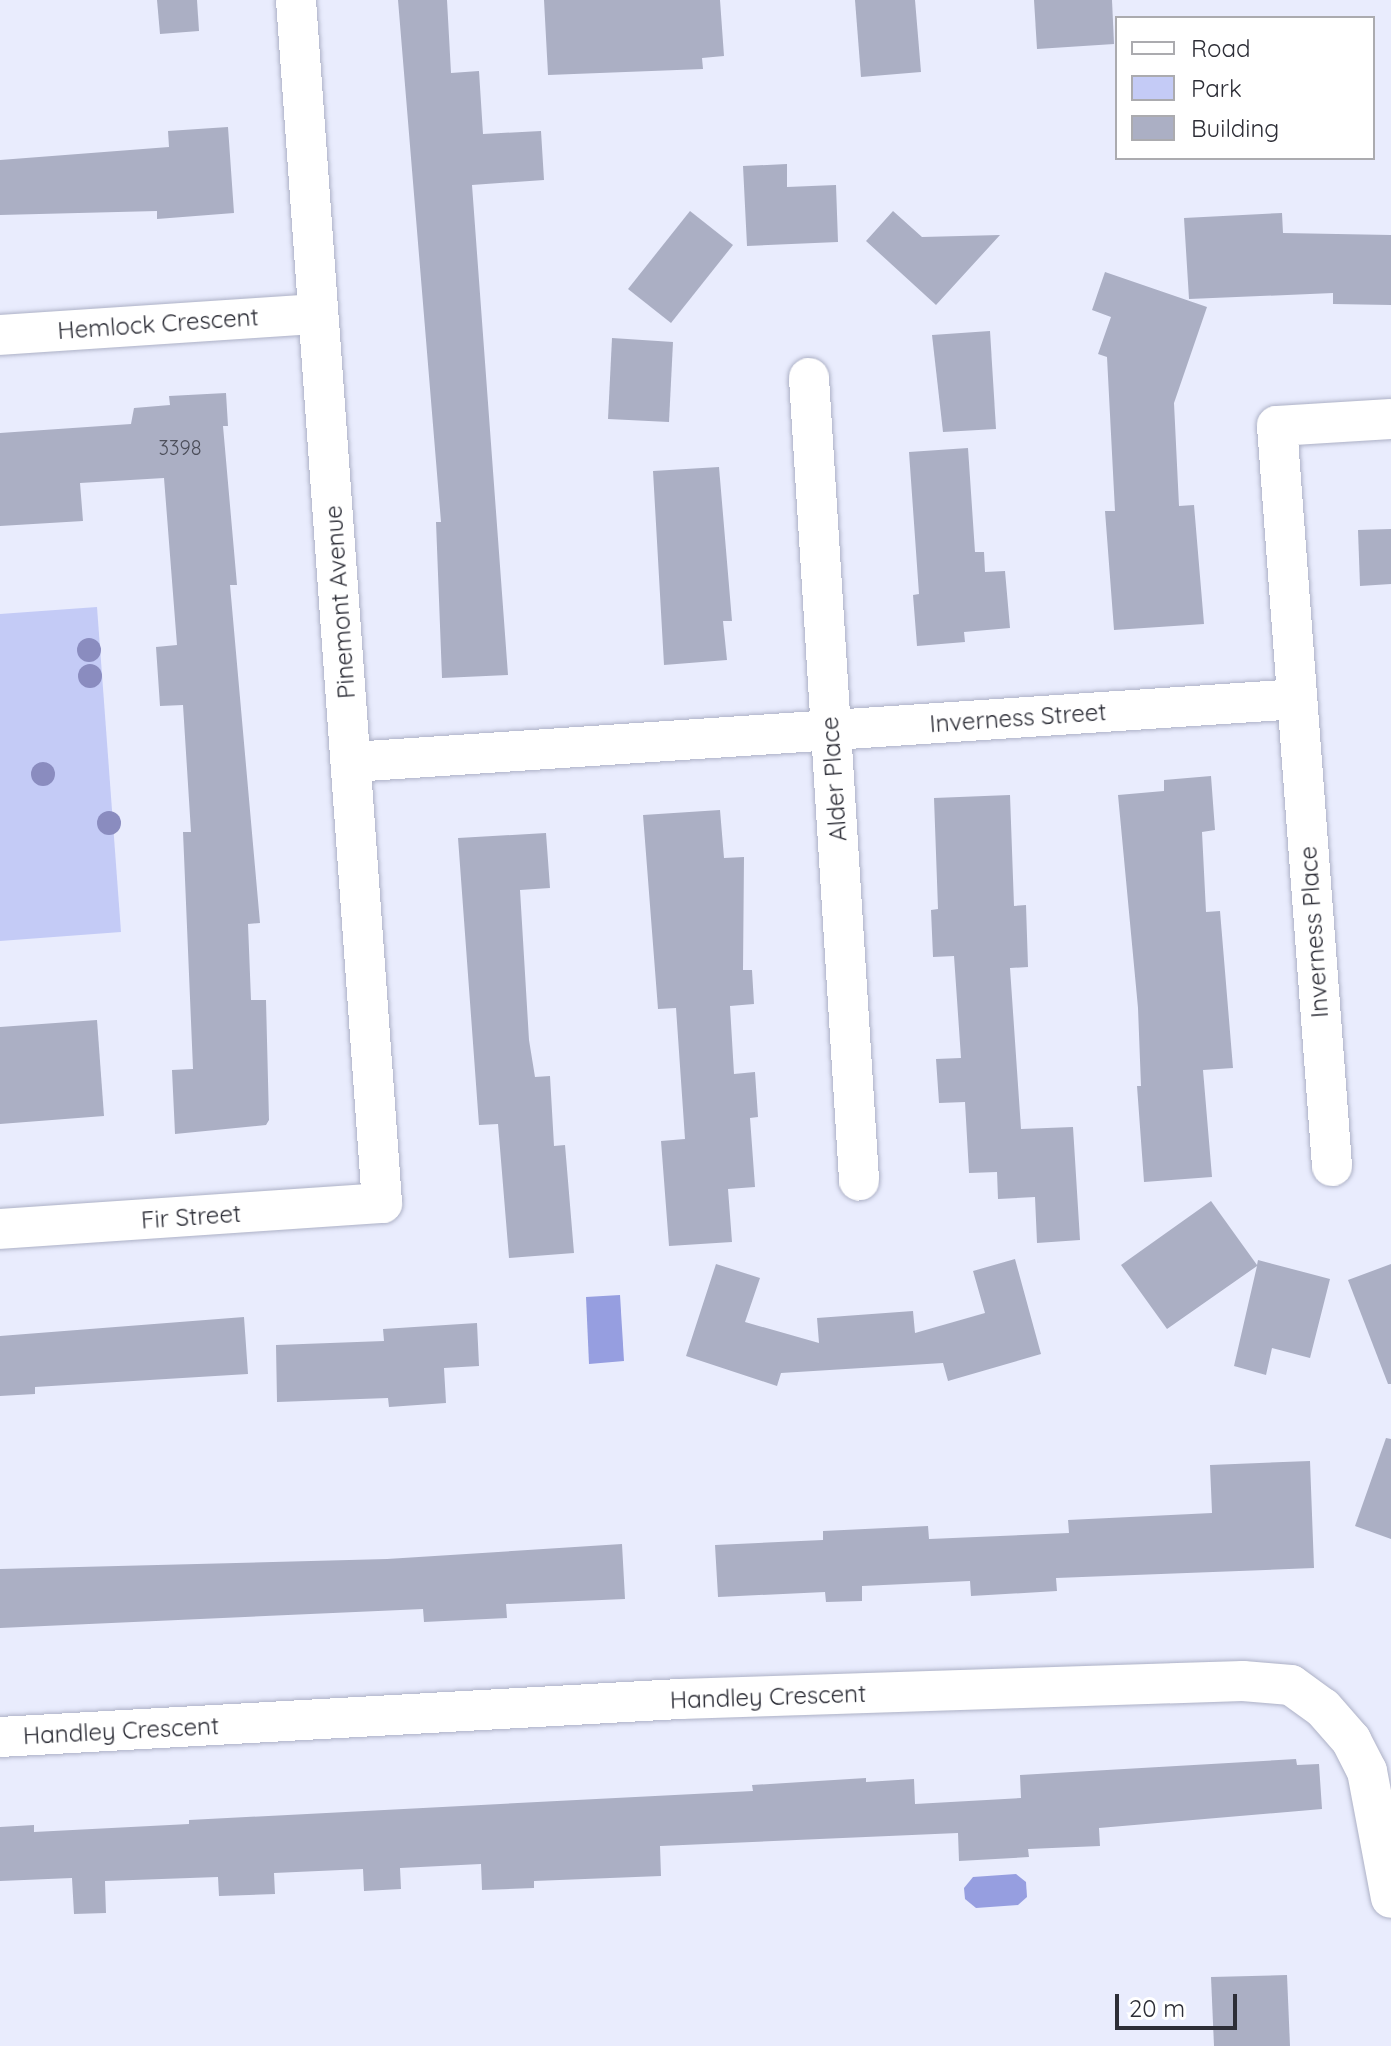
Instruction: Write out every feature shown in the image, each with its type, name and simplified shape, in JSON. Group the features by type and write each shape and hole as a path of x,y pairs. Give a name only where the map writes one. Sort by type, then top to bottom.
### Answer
{"street":[{"name":"Pinemont Avenue","path":"296,0 316,314 352,762 382,1203"},
{"name":"Hemlock Crescent","path":"0,335 316,314"},
{"name":"Alder Place","path":"809,378 859,1180"},
{"path":"1297,699 1277,426 1391,419"},
{"name":"Inverness Street","path":"352,762 1297,699"},
{"name":"Inverness Place","path":"1297,699 1332,1166"},
{"name":"Fir Street","path":"0,1229 382,1203"},
{"name":"Handley Crescent","path":"0,1737 680,1699 1243,1681 1291,1685 1323,1708 1351,1740 1367,1771 1391,1898"}],"green space":[{"path":"97,607 121,932 0,941 0,614"}],"shaded area":[{"path":"620,1295 624,1361 589,1364 586,1297"},
{"path":"1016,1874 1026,1882 1027,1897 1018,1905 976,1908 965,1899 964,1888 973,1877"}],"building":[{"path":"157,0 197,0 199,31 160,34"},
{"path":"398,0 447,0 451,73 479,71 483,134 541,131 544,180 472,185 508,675 442,678 436,522 441,522"},
{"path":"544,0 720,0 724,56 702,58 703,69 548,75"},
{"path":"855,0 915,0 921,72 861,77"},
{"path":"1034,0 1112,0 1114,44 1037,49"},
{"path":"228,127 234,213 157,219 157,211 0,215 0,160 169,147 168,131"},
{"path":"787,164 787,187 836,185 838,242 747,246 743,166"},
{"path":"690,211 733,245 671,323 628,289"},
{"path":"893,211 922,237 1000,235 936,305 866,241"},
{"path":"1282,213 1283,233 1391,235 1391,305 1333,304 1333,293 1189,299 1184,218"},
{"path":"1105,272 1207,307 1174,403 1179,506 1194,505 1204,624 1114,630 1105,511 1115,511 1107,357 1098,354 1111,317 1092,310"},
{"path":"990,331 996,429 943,432 932,335"},
{"path":"612,338 673,342 669,422 608,419"},
{"path":"226,393 228,426 223,426 237,585 230,585 260,923 248,924 251,1000 266,1000 269,1120 266,1125 175,1134 172,1070 193,1069 183,832 191,832 183,705 160,706 156,647 177,645 164,478 80,483 83,521 0,526 0,433 131,424 134,408 170,405 169,396"},
{"path":"968,448 975,552 984,552 985,572 1005,571 1010,628 964,632 965,642 917,646 913,595 919,594 909,452"},
{"path":"719,467 732,621 723,621 727,660 664,665 653,471"},
{"path":"1391,529 1391,584 1360,586 1358,530"},
{"path":"1211,776 1215,830 1202,832 1206,912 1220,911 1233,1068 1203,1070 1212,1177 1144,1182 1137,1086 1141,1086 1138,1008 1118,795 1164,791 1164,780"},
{"path":"1010,795 1014,906 1026,905 1028,967 1010,968 1021,1129 1073,1127 1080,1240 1037,1243 1035,1197 998,1199 997,1172 969,1173 965,1102 939,1103 936,1059 961,1058 954,956 933,957 931,910 938,909 934,798"},
{"path":"720,810 724,858 744,857 743,970 752,970 754,1004 730,1006 734,1074 755,1072 758,1117 750,1118 755,1187 728,1189 732,1242 669,1246 661,1141 685,1139 676,1008 658,1009 643,815"},
{"path":"546,833 550,888 520,890 529,1040 535,1077 550,1076 554,1146 565,1145 574,1253 509,1258 498,1124 479,1125 458,838"},
{"path":"97,1020 104,1116 0,1124 0,1027"},
{"path":"1211,1201 1257,1265 1258,1260 1330,1279 1310,1358 1272,1348 1266,1375 1234,1366 1257,1266 1167,1329 1121,1265"},
{"path":"1015,1259 1041,1354 948,1381 943,1363 781,1373 777,1386 686,1356 716,1264 760,1278 745,1322 819,1343 817,1318 913,1311 915,1333 985,1313 973,1271"},
{"path":"1391,1264 1391,1384 1388,1384 1348,1280"},
{"path":"244,1317 248,1374 35,1387 35,1394 0,1396 0,1336"},
{"path":"477,1323 479,1366 444,1368 446,1403 389,1407 388,1398 277,1402 276,1345 384,1341 383,1329"},
{"path":"1386,1438 1391,1439 1391,1539 1355,1526"},
{"path":"1310,1461 1314,1568 1056,1578 1057,1591 971,1596 970,1581 862,1586 862,1601 826,1602 825,1592 718,1597 715,1545 823,1540 823,1531 928,1526 929,1539 1069,1533 1068,1520 1212,1513 1210,1465"},
{"path":"622,1544 625,1599 506,1604 507,1618 424,1622 423,1609 0,1628 0,1569 387,1559"},
{"path":"1296,1759 1297,1765 1319,1764 1322,1809 1099,1828 1100,1846 1028,1849 1029,1857 959,1861 958,1833 660,1846 661,1876 534,1881 534,1888 482,1890 481,1864 400,1868 401,1889 364,1891 363,1869 274,1873 275,1894 219,1896 218,1877 105,1881 106,1913 74,1914 72,1878 0,1881 0,1827 34,1825 34,1832 189,1824 189,1820 753,1791 752,1785 866,1778 866,1782 914,1779 915,1804 1021,1798 1020,1775"},
{"path":"1287,1975 1290,2046 1214,2046 1211,1977"}]}
